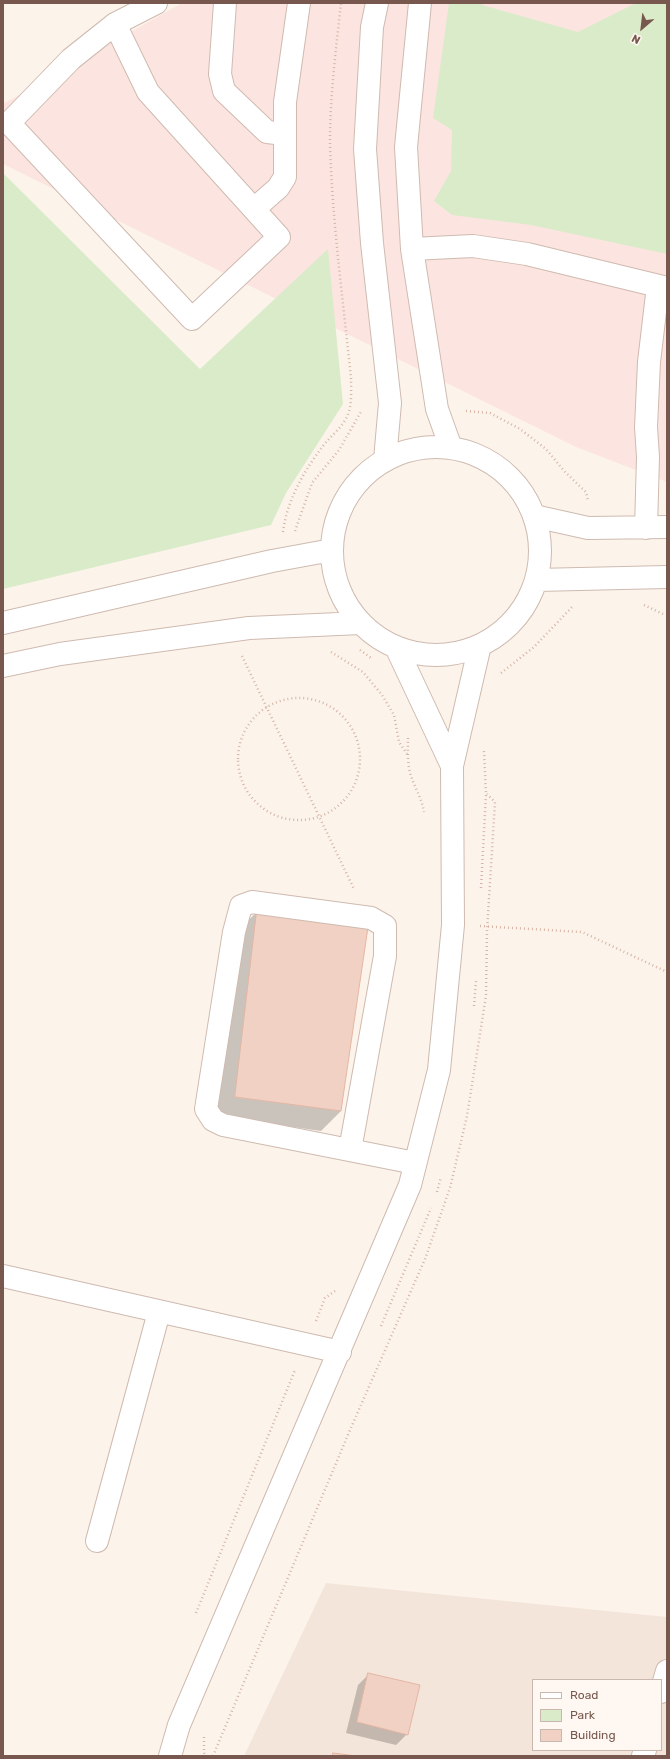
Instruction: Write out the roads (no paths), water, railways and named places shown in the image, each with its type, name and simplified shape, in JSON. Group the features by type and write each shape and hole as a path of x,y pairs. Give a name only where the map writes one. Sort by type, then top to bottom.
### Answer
{"street":[{"path":"115,24 148,92 279,237 192,319 9,123 71,59 115,24 156,3"},
{"path":"225,3 220,74 224,91 268,132 285,134"},
{"path":"254,209 278,188 286,177 285,102 299,3"},
{"path":"377,3 372,27 365,149 372,243 390,403 385,460"},
{"path":"420,3 406,147 412,249 437,409 451,448"},
{"path":"412,249 473,246 527,254 663,287 649,362 646,427 656,527 588,528 534,516"},
{"path":"428,447 451,448 472,454 498,469 510,478 524,496 534,516 539,537 540,559 536,580 527,601 515,619 499,633 480,645 460,652 438,655 417,653 396,647 378,637 361,623 348,606 338,588 333,567 332,550 335,525 342,505 353,487 368,472 385,460 406,451 428,447"},
{"path":"3,623 272,561 332,550"},
{"path":"536,580 667,577"},
{"path":"3,666 60,654 249,628 361,623"},
{"path":"170,1756 179,1725 340,1352 410,1185 439,1070 454,925 452,766 480,645"},
{"path":"396,647 452,766"},
{"path":"350,1150 385,956 385,926 372,918 252,902 241,906 234,932 206,1110 213,1120 223,1125 415,1163"},
{"path":"3,1276 340,1352"},
{"path":"97,1540 159,1312"},
{"path":"662,1688 667,1670"}]}
